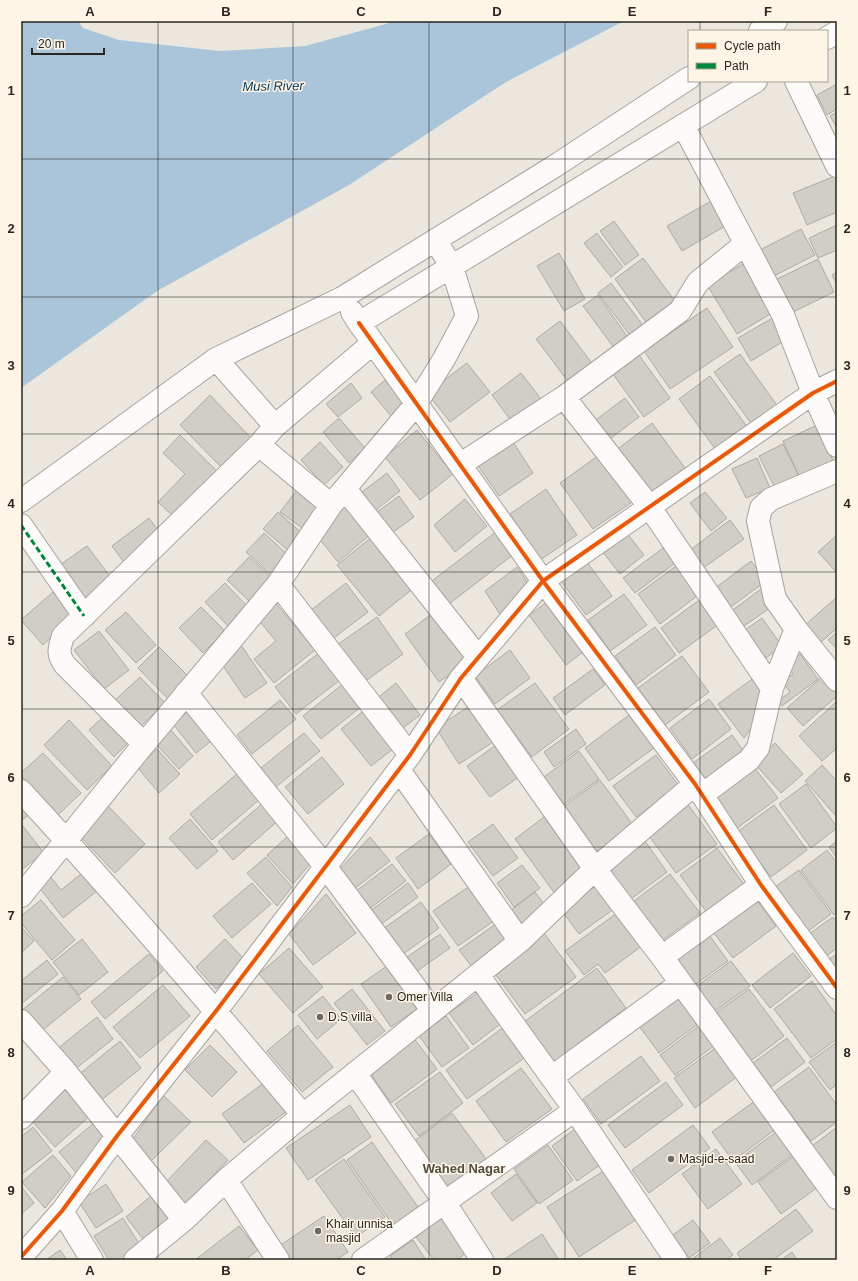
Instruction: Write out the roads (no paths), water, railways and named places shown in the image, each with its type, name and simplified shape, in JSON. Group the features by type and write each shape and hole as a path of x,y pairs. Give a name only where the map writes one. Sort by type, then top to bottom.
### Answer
{"street":[{"path":"762,30 776,21"},
{"path":"828,37 837,32"},
{"path":"21,501 216,359 342,298 555,166 688,79"},
{"path":"359,323 754,82"},
{"path":"796,82 837,166"},
{"path":"683,125 783,315 813,393 837,446"},
{"path":"21,896 186,693 278,584 338,497 416,404 444,359 468,316 452,267 435,240"},
{"path":"461,464 564,397 680,311 698,282 746,244"},
{"path":"342,298 416,404 461,464 543,580 699,790 761,884 837,988"},
{"path":"144,744 65,665 60,657 59,648 63,636 259,445 275,426 373,343"},
{"path":"216,359 275,426"},
{"path":"21,1257 62,1211 117,1136 216,1011 404,763 461,678 543,580 813,393 837,381"},
{"path":"564,397 649,506 772,688"},
{"path":"259,445 338,497 478,657"},
{"path":"837,471 771,499 761,508 758,521 775,599 796,629 837,680"},
{"path":"21,526 84,616"},
{"path":"278,584 404,763 520,941"},
{"path":"135,1260 184,1220 226,1180 303,1115 520,941 595,869 699,790 749,760 758,748 772,688 796,629"},
{"path":"461,678 595,869 662,956 837,1198"},
{"path":"186,693 325,866 433,1011"},
{"path":"21,791 216,1011 303,1115"},
{"path":"662,956 761,884"},
{"path":"478,975 575,1110 676,1260"},
{"path":"552,1077 681,983"},
{"path":"21,1022 66,1072 184,1220"},
{"path":"21,1118 66,1072"},
{"path":"355,1073 445,1202 482,1260"},
{"path":"363,1260 575,1110"},
{"path":"226,1180 278,1260"},
{"path":"62,1211 92,1260"}],"water":[{"name":"Musi River","path":"21,21 78,21 83,28 119,40 220,51 305,46 386,24 392,21 624,21 506,82 349,185 157,291 21,388"}],"place":[{"name":"Omer Villa","path":"389,997"},
{"name":"D.S villa","path":"320,1017"},
{"name":"Masjid-e-saad","path":"671,1159"},
{"name":"Khair unnisa masjid","path":"318,1231"}],"district":[{"name":"Wahed Nagar","path":"464,1168"}]}
